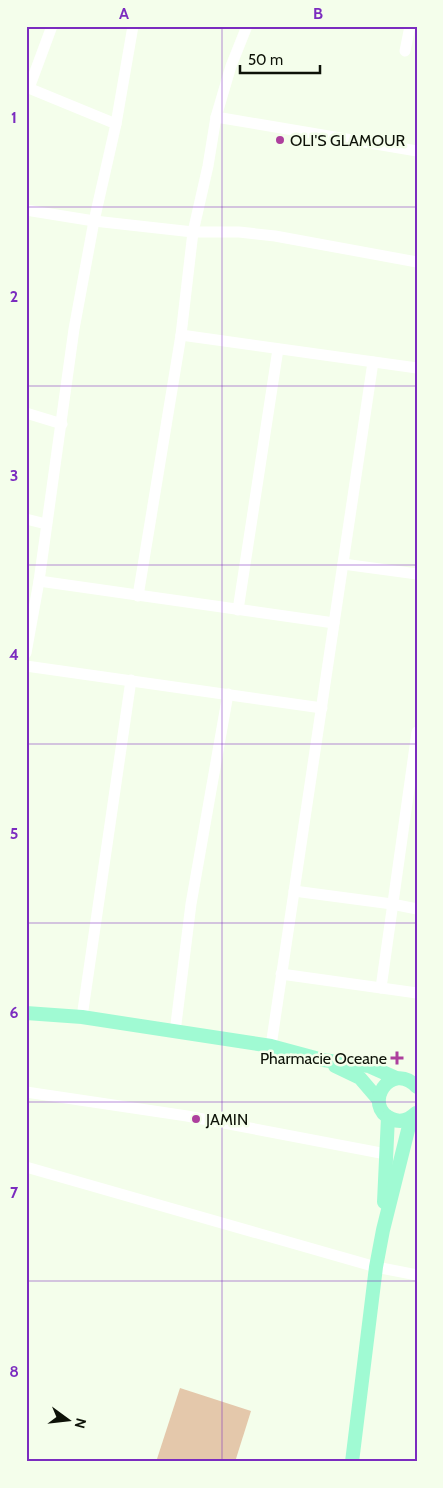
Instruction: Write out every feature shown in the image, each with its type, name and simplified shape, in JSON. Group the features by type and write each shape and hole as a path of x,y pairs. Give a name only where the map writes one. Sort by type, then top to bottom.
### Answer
{"main road":[{"path":"26,1013 82,1017 271,1046 323,1060 369,1066 396,1078 405,1078 415,1083"},
{"path":"323,1060 360,1078 378,1099"},
{"path":"396,1078 387,1082 381,1090 378,1099 379,1106 388,1117 395,1121 404,1121 414,1115"},
{"path":"352,1462 376,1267 383,1230 414,1115"},
{"path":"383,1230 388,1117"}],"street":[{"path":"52,26 28,87 116,124"},
{"path":"26,653 39,581 74,329 94,221 116,124 133,26"},
{"path":"138,596 181,335 193,232 208,166 216,117 247,26"},
{"path":"405,52 410,26"},
{"path":"216,117 417,151"},
{"path":"26,210 94,221 193,232 239,232 275,236 417,262"},
{"path":"181,335 417,368"},
{"path":"238,610 278,349"},
{"path":"271,1046 373,362"},
{"path":"26,413 62,424"},
{"path":"26,519 46,524"},
{"path":"343,564 417,574"},
{"path":"39,581 334,623"},
{"path":"26,666 322,708"},
{"path":"82,1017 131,680"},
{"path":"175,1032 191,904 228,694"},
{"path":"381,988 417,732"},
{"path":"294,891 417,909"},
{"path":"281,974 417,993"},
{"path":"26,1092 187,1116 386,1154"},
{"path":"26,1167 376,1267 417,1275"}],"shaded area":[{"path":"180,1388 251,1411 235,1462 156,1462"}],"place":[{"name":"OLI'S GLAMOUR","path":"280,140"},
{"name":"Pharmacie Oceane","path":"397,1058"},
{"name":"JAMIN","path":"196,1119"}]}
